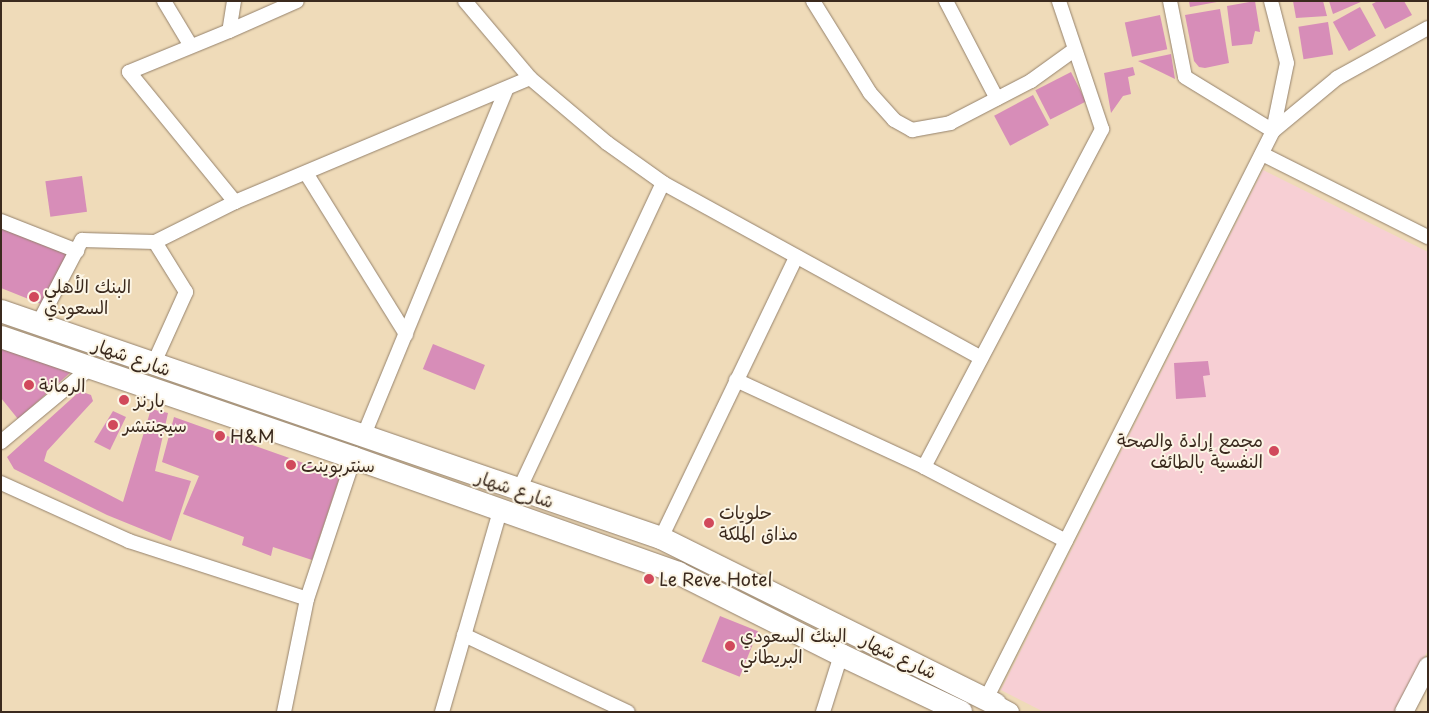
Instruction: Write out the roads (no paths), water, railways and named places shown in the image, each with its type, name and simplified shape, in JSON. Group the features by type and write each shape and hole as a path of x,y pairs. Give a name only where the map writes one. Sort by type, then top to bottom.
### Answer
{"main road":[{"name":"شارع شهار","path":"1,311 153,365 661,538 995,708"},
{"name":"شارع شهار","path":"1,337 354,458 678,573 841,655 961,712"}],"street":[{"path":"164,1 192,46"},
{"path":"229,31 234,1"},
{"path":"235,202 129,72 297,1"},
{"path":"465,1 530,78 607,142 663,183 981,358"},
{"path":"813,1 870,93 894,120 912,130 950,123 1031,81 1074,50"},
{"path":"946,1 997,99"},
{"path":"924,467 1102,129 1059,1"},
{"path":"1170,1 1185,77 1273,131"},
{"path":"995,708 1066,541 1273,131 1288,64 1271,1"},
{"path":"1273,131 1337,78 1428,28"},
{"path":"38,324 82,240 155,242 235,202 506,90 530,78"},
{"path":"363,437 506,90"},
{"path":"1262,154 1428,237"},
{"path":"306,173 406,334"},
{"path":"519,490 663,183"},
{"path":"1,221 76,251"},
{"path":"153,365 186,292 155,242"},
{"path":"661,538 796,257"},
{"path":"1,442 90,368"},
{"path":"736,380 924,467 1066,541"},
{"path":"284,712 307,598 354,458"},
{"path":"1,483 129,541 307,598"},
{"path":"442,712 500,511"},
{"path":"464,635 628,712"},
{"path":"823,712 841,655"},
{"path":"1404,712 1428,666"}],"place":[{"name":"البنك الأهلي السعودي","path":"34,297"},
{"name":"الرمانة","path":"29,385"},
{"name":"بارنز","path":"124,400"},
{"name":"سيجنتشر","path":"113,425"},
{"name":"H&M","path":"220,436"},
{"name":"مجمع إرادة والصحة النفسية بالطائف","path":"1274,451"},
{"name":"سنتربوينت","path":"291,465"},
{"name":"حلويات مذاق الملكة","path":"709,523"},
{"name":"Le Reve Hotel","path":"649,579"},
{"name":"البنك السعودي البريطاني","path":"730,646"}]}
